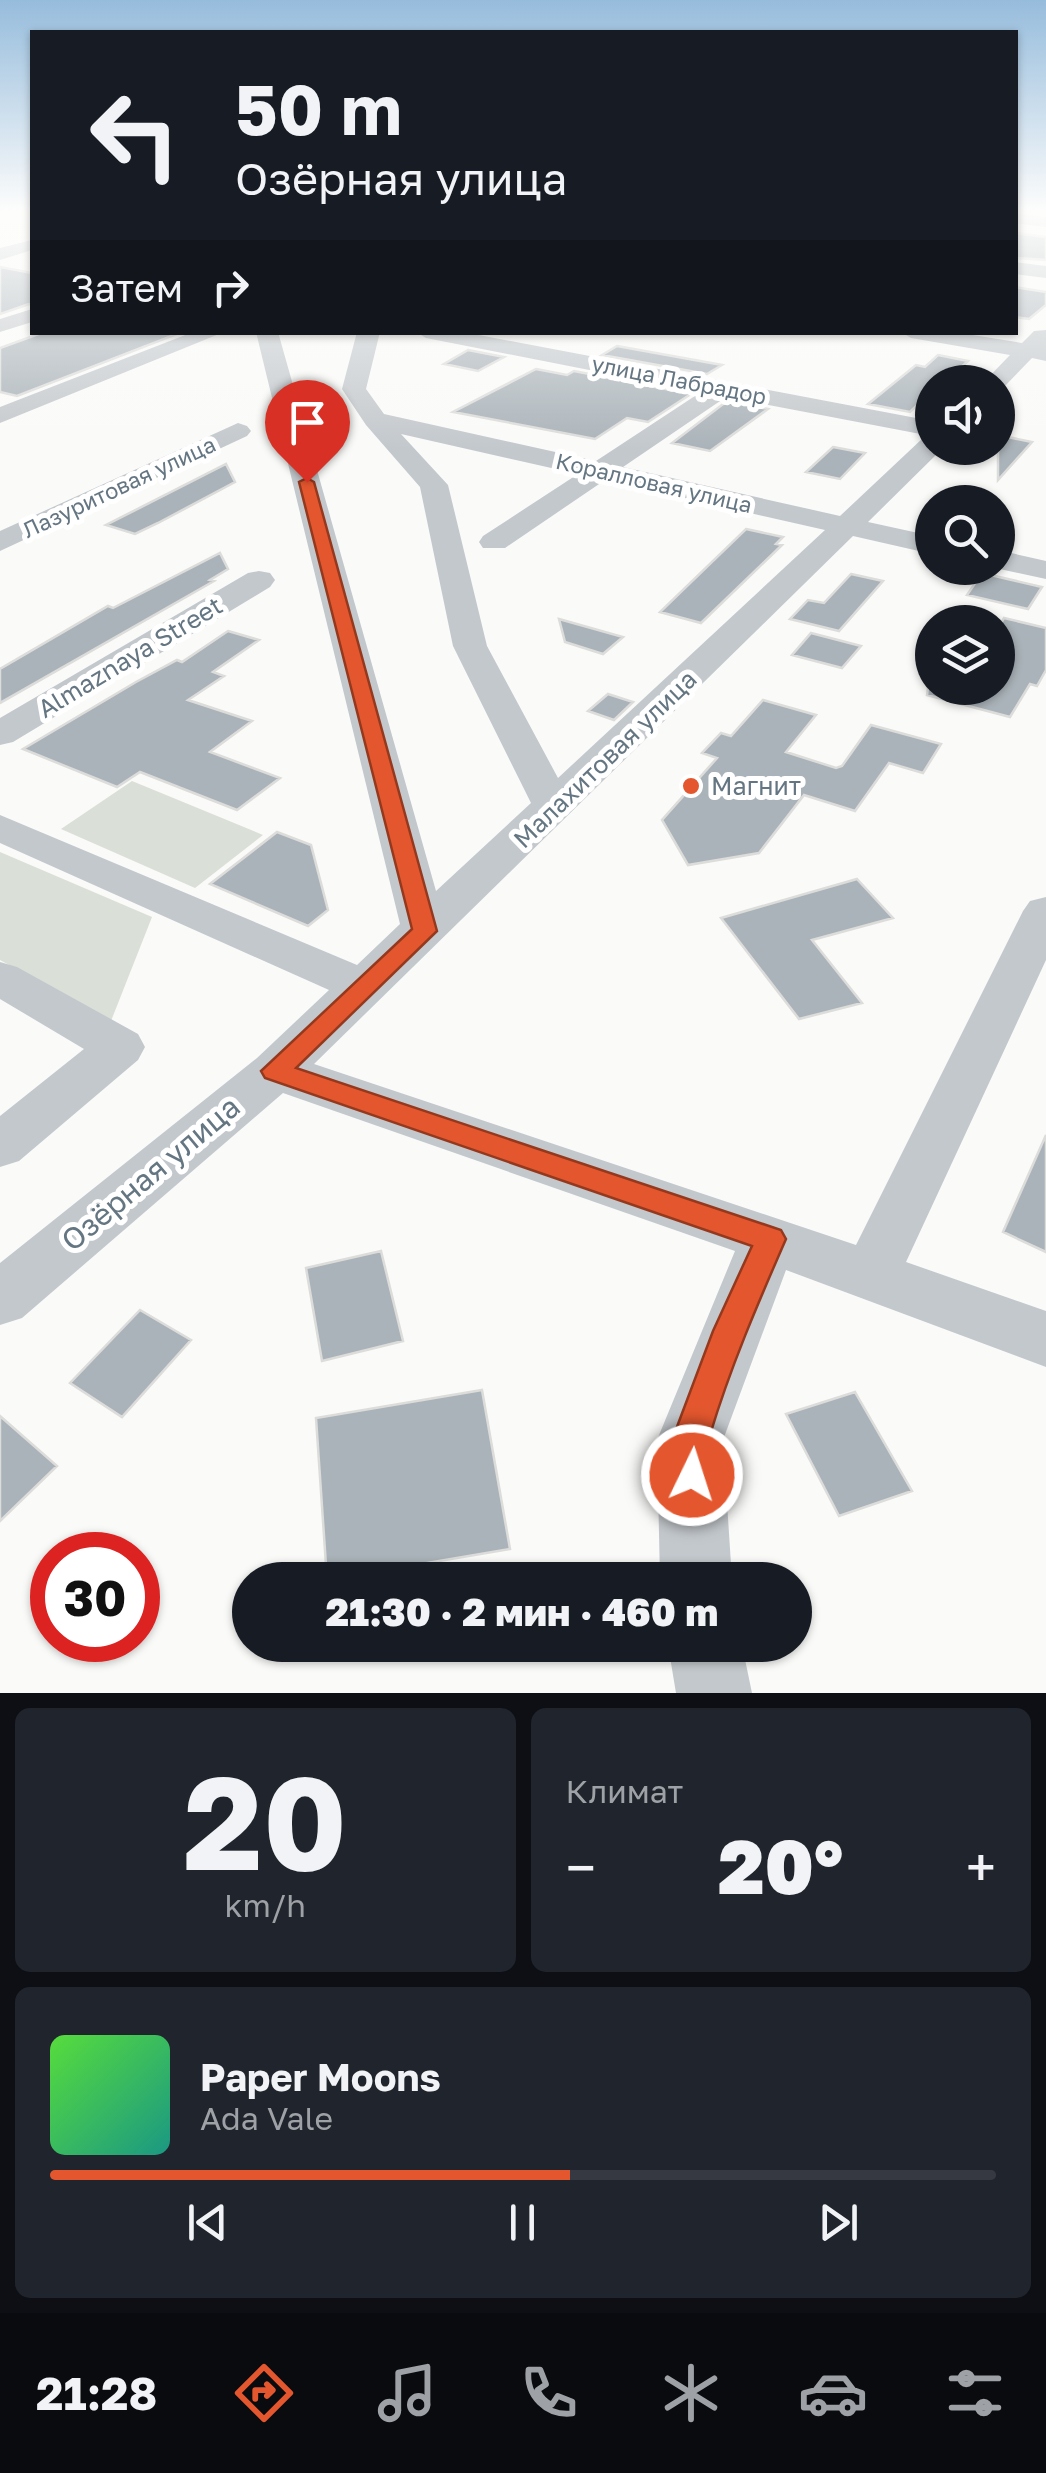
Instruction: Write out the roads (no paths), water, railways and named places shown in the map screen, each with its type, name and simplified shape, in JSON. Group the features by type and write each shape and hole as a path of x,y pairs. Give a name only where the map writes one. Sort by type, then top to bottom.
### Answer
{"street":[{"path":"0,326 30,316"},
{"path":"1018,331 1042,341"},
{"path":"0,416 206,335"},
{"path":"269,335 425,931"},
{"path":"366,335 354,389 375,420 434,486 470,646 554,808"},
{"name":"улица Лабрадор","path":"442,335 915,425"},
{"path":"954,335 1042,341"},
{"path":"1015,365 1042,341"},
{"path":"494,542 722,388"},
{"name":"Коралловая улица","path":"375,420 915,541"},
{"name":"Лазуритовая улица","path":"0,542 238,431"},
{"name":"Малахитовая улица","path":"275,1071 915,460"},
{"path":"1015,564 1046,570"},
{"name":"Almaznaya Street","path":"0,734 259,580"},
{"path":"0,828 365,987"},
{"path":"871,1274 1046,911"},
{"path":"0,978 120,1047 0,1146"},
{"path":"275,1071 770,1239 1046,1338"},
{"name":"Озёрная улица","path":"0,1299 275,1071"},
{"path":"695,1562 690,1440 730,1331 770,1239"},
{"path":"708,1662 714,1693"}],"place":[{"name":"Магнит","path":"691,786"}]}
